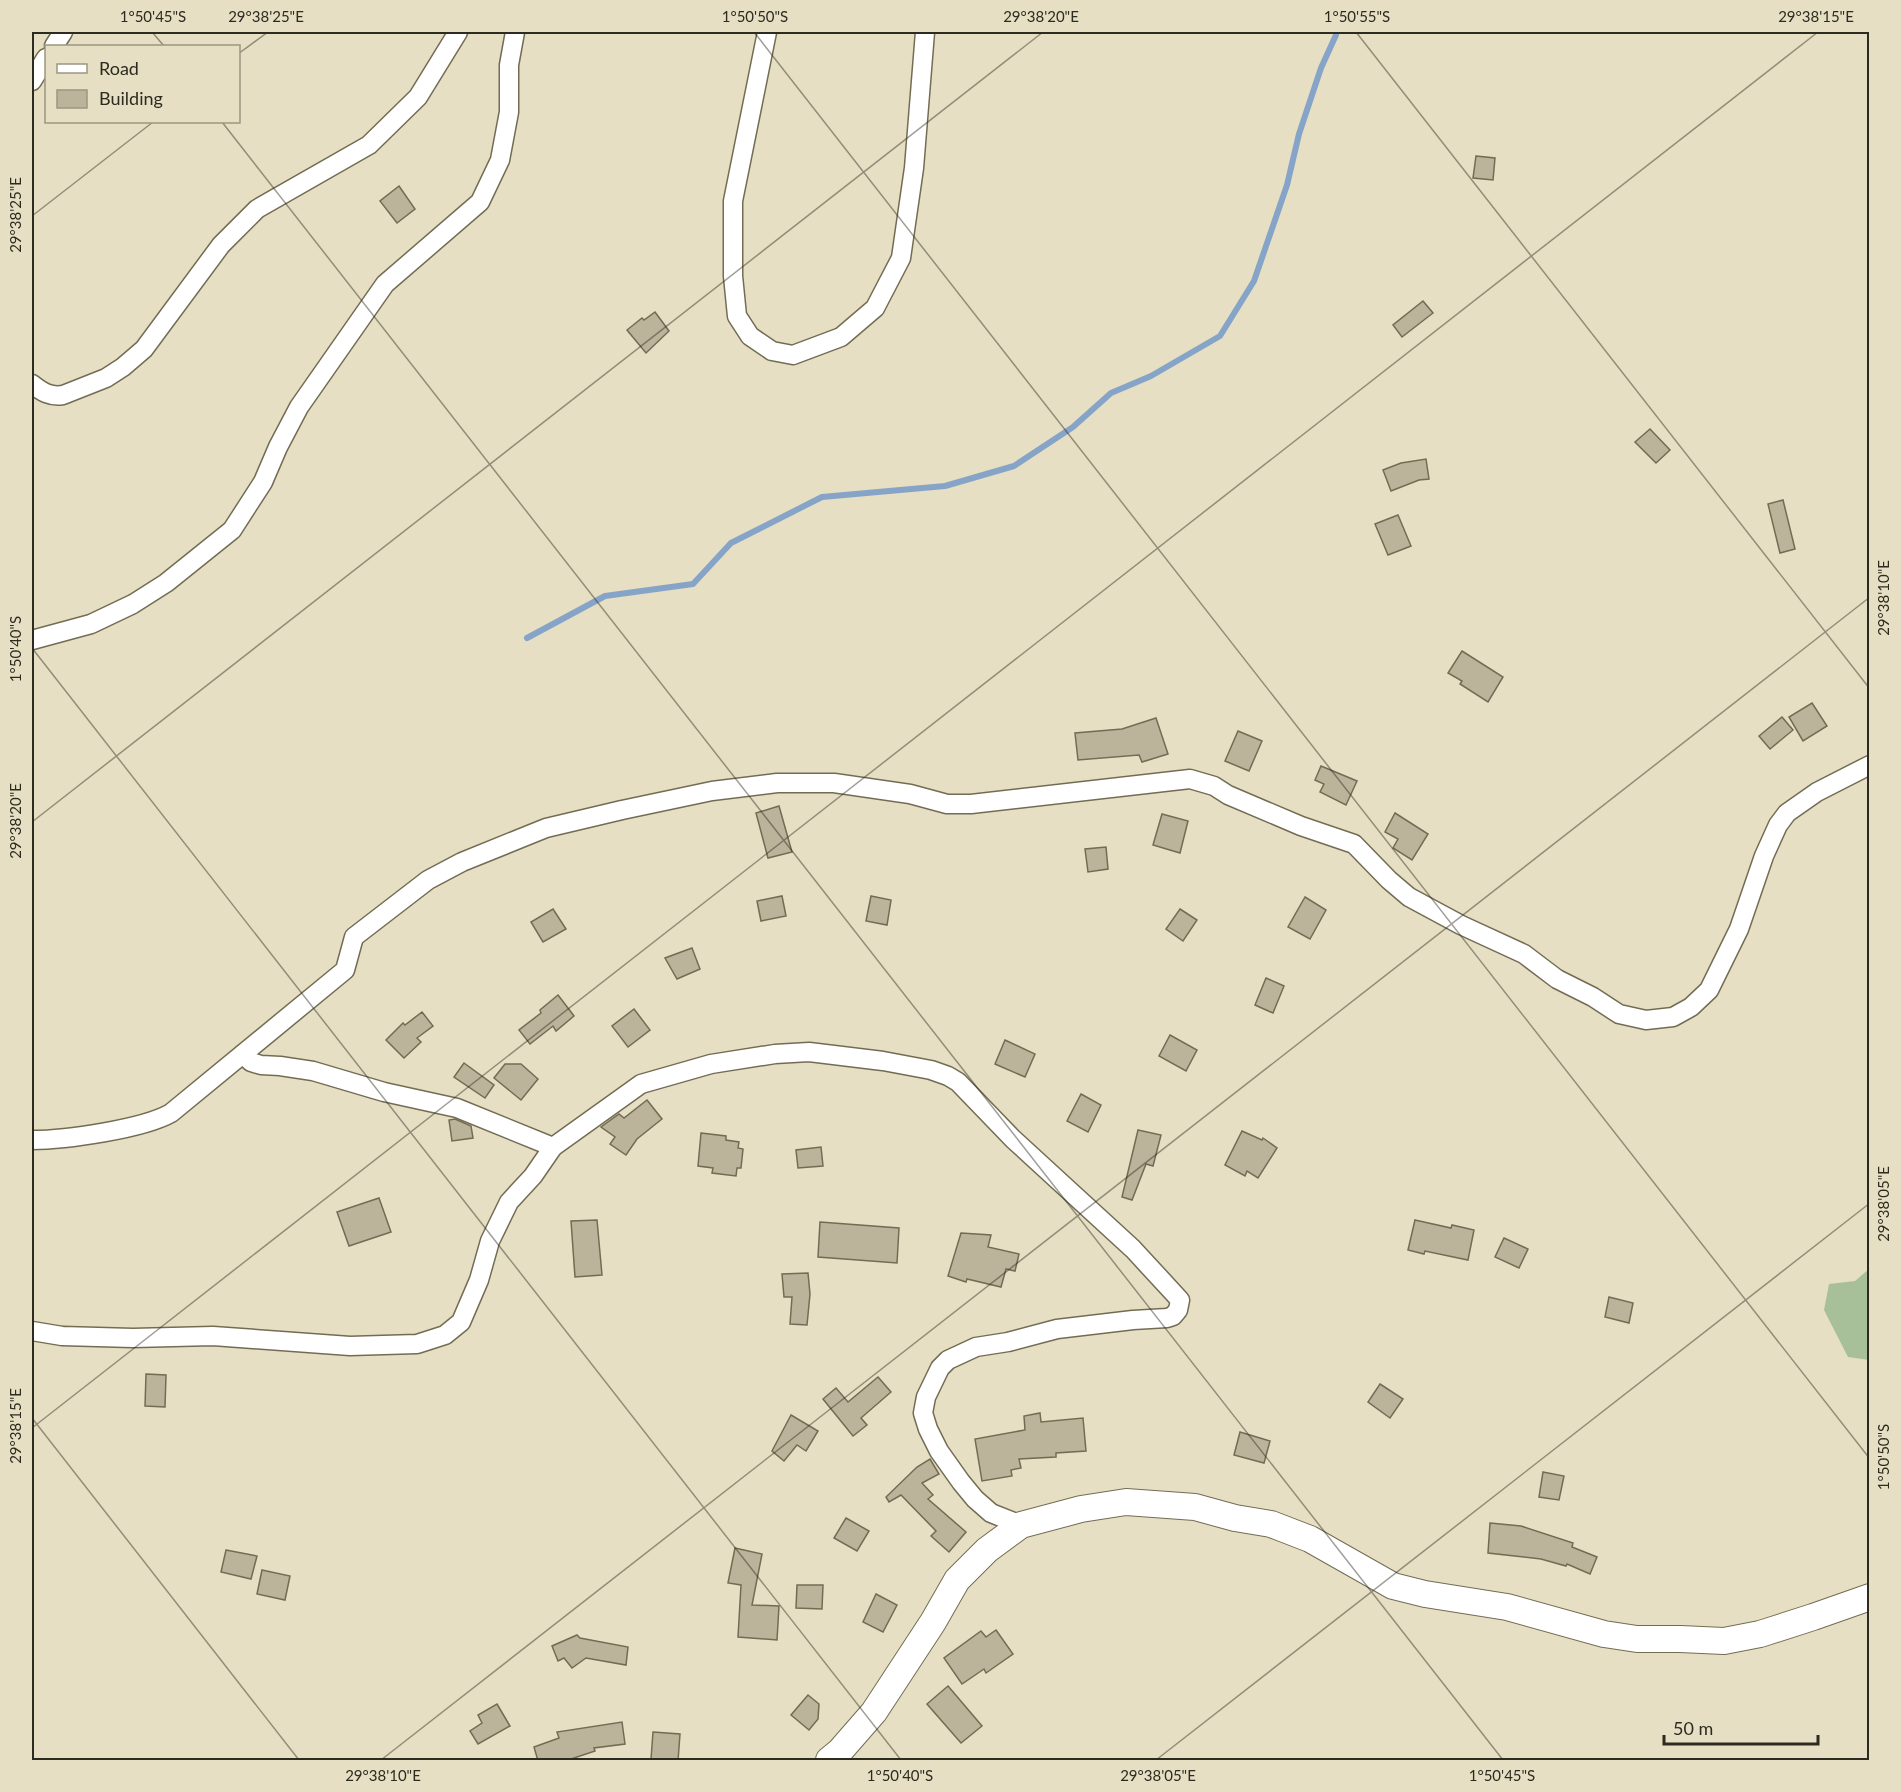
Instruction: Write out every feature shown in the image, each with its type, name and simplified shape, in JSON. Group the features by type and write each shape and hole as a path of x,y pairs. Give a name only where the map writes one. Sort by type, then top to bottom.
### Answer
{"main road":[{"path":"829,1761 874,1712 933,1622 957,1580 987,1550 1021,1525 1082,1509 1126,1502 1195,1507 1235,1518 1271,1524 1310,1539 1393,1586 1425,1594 1507,1607 1604,1634 1637,1639 1724,1641 1760,1634 1869,1597"}],"street":[{"path":"55,45 63,32"},
{"path":"32,384 51,396 63,395 106,378 123,367 144,349 221,245 256,209 369,145 418,97 458,32"},
{"path":"32,640 91,624 133,604 166,584 232,530 263,482 299,407 385,284 480,202 500,160 509,112 509,65 515,32"},
{"path":"767,32 733,201 733,276 738,316 750,336 772,351 793,356 841,337 875,308 901,258 914,168 925,32"},
{"path":"32,81 45,60"},
{"path":"32,1140 47,1140 146,1123 167,1116 181,1107 223,1069 345,970 354,937 428,880 462,862 546,828 712,791 777,783 834,783 910,794 947,804 971,804 1190,779 1202,781 1228,795 1300,826 1354,844 1409,897 1461,925 1524,954 1557,979 1593,997 1619,1014 1646,1020 1673,1017 1692,1007 1709,990 1739,929 1764,856 1778,825 1787,813 1816,792 1869,765"},
{"path":"32,1331 62,1336 121,1338 213,1336 350,1346 417,1344 445,1335 461,1322 479,1280 490,1241 508,1202 533,1176 554,1147 641,1084 720,1062 775,1054 809,1052 883,1061 931,1070 958,1082 1022,1148 1126,1242 1180,1300 1178,1310 1173,1316 1167,1318 1057,1329 1008,1342 976,1347 948,1360 940,1368 926,1396 923,1413 939,1451 975,1499 991,1513 1021,1525"},
{"path":"243,1054 254,1063 313,1071 390,1094 457,1108 554,1147"}],"green space":[{"path":"1869,1269 1869,1360 1848,1357 1824,1310 1829,1284 1855,1281"}],"building":[{"path":"1476,156 1495,158 1493,180 1473,178"},
{"path":"399,186 415,209 397,223 380,201"},
{"path":"1423,301 1433,313 1402,337 1393,325"},
{"path":"655,312 669,331 646,353 627,330 642,318 644,320"},
{"path":"1650,429 1670,450 1656,463 1635,442"},
{"path":"1426,459 1429,479 1419,480 1391,491 1383,470 1401,463"},
{"path":"1783,500 1795,549 1780,553 1768,504"},
{"path":"1398,515 1411,546 1388,555 1375,524"},
{"path":"1462,651 1503,677 1488,702 1460,684 1462,681 1448,673"},
{"path":"1812,703 1827,726 1803,741 1789,717"},
{"path":"1782,717 1793,730 1770,749 1759,736"},
{"path":"1156,718 1168,754 1142,762 1139,755 1078,760 1075,733 1122,729"},
{"path":"1238,731 1262,741 1249,771 1225,761"},
{"path":"1321,766 1357,781 1346,805 1320,792 1324,784 1315,780"},
{"path":"779,806 792,852 768,858 756,813"},
{"path":"1395,813 1428,834 1412,860 1393,848 1398,839 1385,832"},
{"path":"1162,814 1188,821 1180,853 1153,845"},
{"path":"1106,847 1108,869 1088,872 1085,849"},
{"path":"782,896 786,916 761,921 757,901"},
{"path":"871,896 891,900 887,925 866,921"},
{"path":"1305,897 1326,910 1310,939 1288,927"},
{"path":"553,909 566,929 543,942 531,922"},
{"path":"1180,909 1197,920 1183,941 1166,929"},
{"path":"692,948 700,969 677,979 665,958"},
{"path":"1266,978 1284,986 1273,1013 1255,1005"},
{"path":"558,995 574,1016 556,1031 553,1026 530,1044 519,1030 541,1013 540,1010"},
{"path":"634,1009 650,1030 628,1047 612,1026"},
{"path":"422,1012 433,1026 417,1038 421,1042 404,1058 386,1040 403,1023 405,1025"},
{"path":"1170,1035 1197,1050 1186,1071 1159,1056"},
{"path":"1005,1040 1035,1054 1025,1077 995,1064"},
{"path":"464,1063 494,1085 485,1098 454,1077"},
{"path":"505,1064 521,1064 538,1079 521,1100 494,1078"},
{"path":"1081,1094 1101,1105 1088,1132 1067,1121"},
{"path":"647,1100 662,1119 637,1139 626,1155 610,1144 615,1137 601,1127 619,1114 624,1118"},
{"path":"455,1119 471,1126 473,1138 452,1141 449,1120"},
{"path":"1138,1130 1161,1135 1153,1166 1146,1164 1132,1200 1122,1197"},
{"path":"1242,1131 1262,1140 1263,1138 1277,1148 1258,1178 1247,1171 1245,1176 1225,1165"},
{"path":"701,1133 726,1136 726,1140 739,1142 738,1148 743,1149 741,1168 737,1168 736,1176 712,1173 713,1168 698,1166"},
{"path":"821,1147 823,1166 798,1168 796,1150"},
{"path":"379,1198 391,1232 349,1246 337,1212"},
{"path":"597,1220 602,1275 575,1277 571,1221"},
{"path":"1415,1220 1451,1228 1452,1225 1474,1230 1468,1260 1425,1251 1424,1254 1408,1250"},
{"path":"820,1222 899,1228 897,1263 818,1257"},
{"path":"961,1233 991,1235 988,1247 1019,1254 1015,1271 1006,1269 1001,1287 967,1279 966,1282 948,1276"},
{"path":"1504,1238 1528,1249 1519,1268 1495,1257"},
{"path":"808,1273 810,1294 807,1325 790,1324 792,1297 784,1297 782,1274"},
{"path":"1609,1297 1633,1303 1629,1323 1605,1317"},
{"path":"146,1374 166,1375 165,1407 145,1406"},
{"path":"878,1377 891,1392 861,1418 867,1425 853,1436 823,1399 836,1388 848,1402"},
{"path":"1380,1384 1403,1399 1390,1418 1368,1402"},
{"path":"1040,1413 1041,1422 1083,1418 1086,1451 1056,1453 1056,1457 1019,1459 1021,1468 1011,1470 1012,1476 982,1481 975,1439 1025,1430 1024,1416"},
{"path":"791,1415 818,1431 806,1451 797,1445 784,1461 772,1451"},
{"path":"1240,1432 1270,1441 1264,1463 1234,1455"},
{"path":"930,1459 939,1474 922,1483 933,1495 928,1499 966,1532 949,1552 931,1536 936,1531 901,1495 889,1502 886,1497 917,1467"},
{"path":"1543,1472 1564,1476 1559,1500 1539,1497"},
{"path":"846,1518 869,1531 857,1551 834,1538"},
{"path":"1490,1523 1521,1526 1573,1543 1572,1547 1597,1557 1590,1574 1567,1564 1566,1566 1541,1559 1488,1553"},
{"path":"735,1548 762,1554 752,1605 779,1606 777,1640 738,1637 741,1585 728,1583"},
{"path":"226,1550 257,1556 251,1579 221,1572"},
{"path":"262,1570 290,1576 285,1600 257,1594"},
{"path":"797,1585 823,1585 822,1609 796,1608"},
{"path":"876,1594 897,1605 883,1632 863,1622"},
{"path":"996,1630 1013,1654 986,1673 984,1669 962,1684 944,1658 981,1631 986,1637"},
{"path":"577,1635 580,1638 628,1647 626,1665 586,1658 572,1668 564,1658 558,1661 552,1646"},
{"path":"948,1686 982,1726 961,1743 927,1704"},
{"path":"808,1695 819,1704 818,1719 809,1730 791,1715"},
{"path":"497,1704 510,1726 478,1744 470,1731 482,1723 478,1715"},
{"path":"622,1722 625,1744 594,1748 595,1751 565,1761 538,1761 534,1747 559,1738 557,1732"},
{"path":"653,1732 680,1734 678,1761 651,1759"}],"waterway":[{"path":"527,638 605,596 693,584 731,543 822,497 945,486 1014,466 1073,427 1111,393 1151,376 1220,336 1254,281 1287,185 1299,134 1321,68 1336,32"}]}
